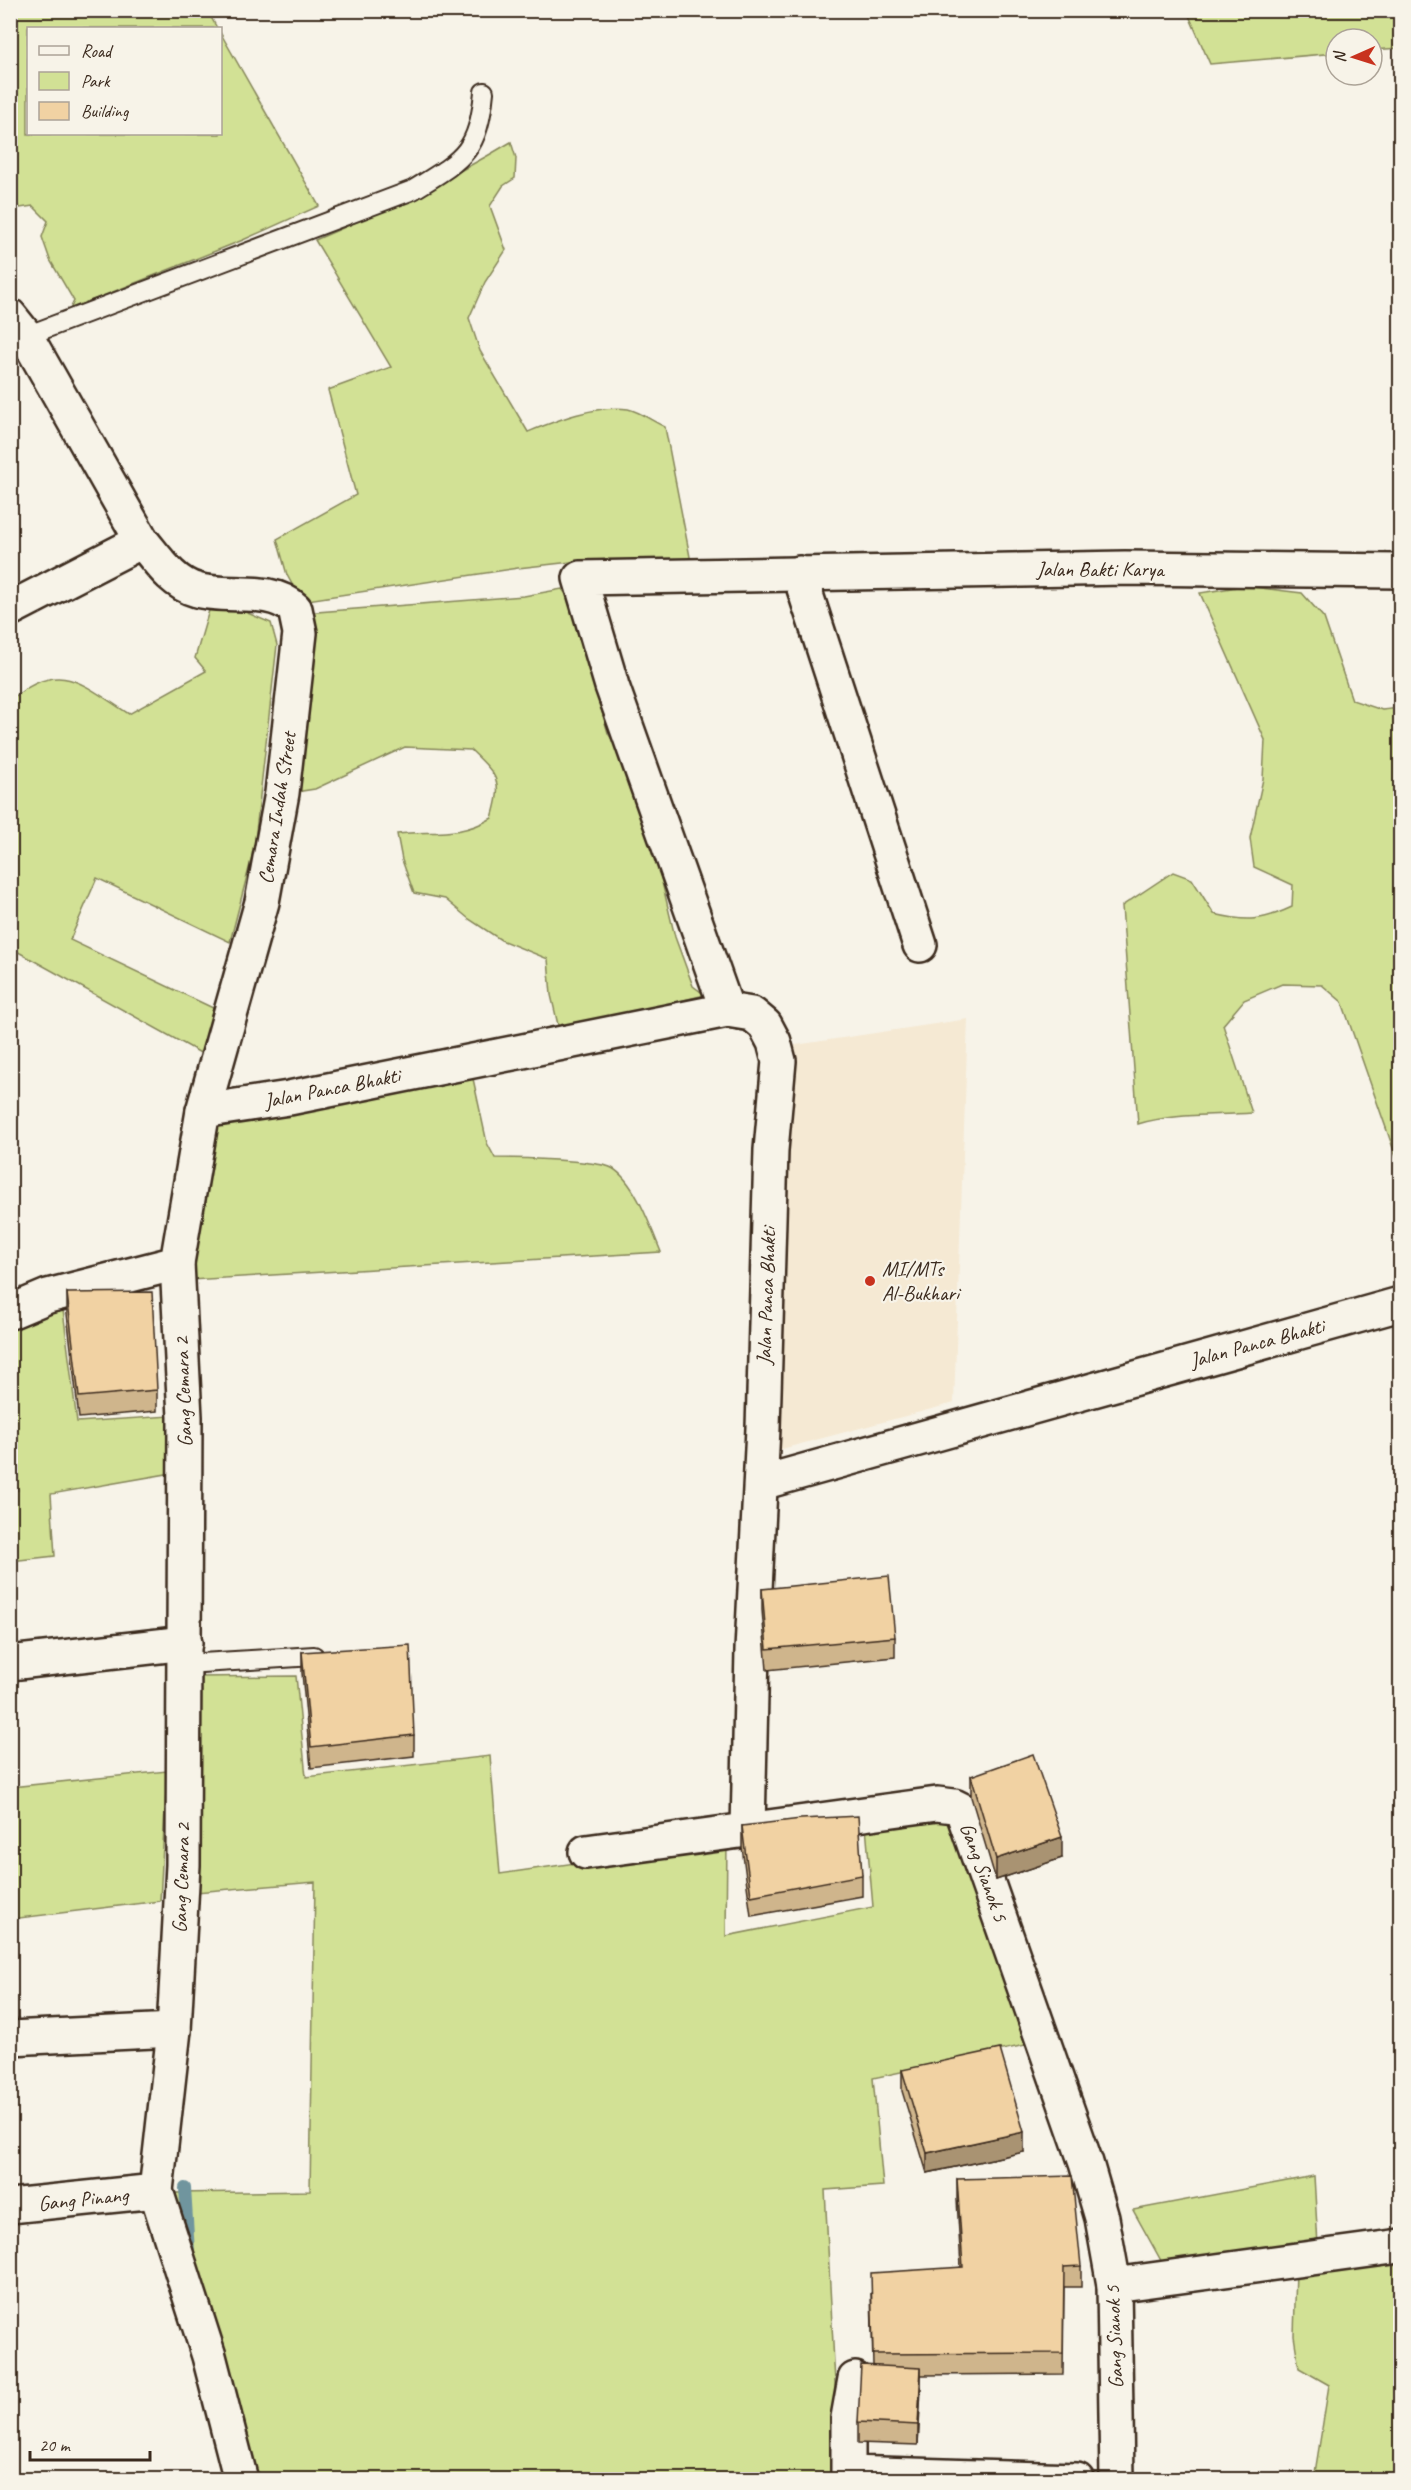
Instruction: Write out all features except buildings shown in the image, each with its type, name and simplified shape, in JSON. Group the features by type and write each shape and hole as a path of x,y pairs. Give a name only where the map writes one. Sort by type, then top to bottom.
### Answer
{"street":[{"name":"Cemara Indah Street","path":"18,326 142,541 166,569 182,583 197,590 279,598 295,609 299,619 300,633 282,793 262,902 203,1111 177,1263"},
{"path":"10,609 142,541"},
{"name":"Jalan Bakti Karya","path":"727,1010 612,686 580,578 1125,568 1401,572"},
{"path":"799,573 920,945"},
{"name":"Jalan Panca Bhakti","path":"203,1111 289,1098 727,1010 752,1014 765,1025 774,1042 779,1061 771,1150 761,1482 1401,1304"},
{"path":"10,1312 48,1296 177,1263"},
{"name":"Gang Cemara 2","path":"177,1263 185,1417 183,1865 174,2030 156,2191 209,2356 241,2480"},
{"path":"586,1852 748,1829 752,1650 761,1482"},
{"path":"10,1663 185,1653"},
{"name":"Gang Sianok 5","path":"748,1829 937,1804 954,1806 962,1810 1086,2163 1102,2218 1114,2285 1117,2480"},
{"path":"10,2038 174,2030"},
{"name":"Gang Pinang","path":"10,2206 156,2191"},
{"path":"1114,2285 1401,2246"},
{"path":"855,2379 848,2418 848,2473 1077,2480"}],"lane":[{"path":"18,326 413,190 466,154 481,121 484,92"},
{"path":"185,1653 314,1656"}],"shaded area":[{"name":"MI/MTs Al-Bukhari","path":"968,1019 954,1403 778,1450 789,1046"}],"green space":[{"path":"207,10 216,27 27,27 27,135 222,135 222,36 319,206 243,240 70,309 74,301 50,260 42,237 48,221 33,206 20,208 11,198 11,11"},
{"path":"1187,11 1400,11 1400,48 1384,49 1384,27 1324,27 1324,54 1210,64"},
{"path":"511,142 516,158 515,178 503,186 490,206 506,250 485,282 469,318 480,351 528,432 577,414 615,408 632,410 665,427 691,562 589,560 518,568 301,601 287,575 277,539 356,495 328,390 391,367 315,240 415,194"},
{"path":"1244,586 1302,593 1324,618 1352,700 1382,710 1400,708 1400,1168 1342,1002 1322,985 1282,984 1244,1000 1223,1025 1252,1113 1180,1116 1138,1124 1122,906 1173,872 1192,879 1214,914 1254,919 1292,907 1293,885 1254,867 1250,838 1263,779 1265,740 1200,593"},
{"path":"562,589 570,599 608,733 623,758 657,861 675,937 693,986 705,995 559,1029 551,995 548,959 501,940 469,919 445,899 414,893 402,860 397,834 456,831 492,818 497,795 496,780 487,766 471,750 405,747 315,789 289,793 304,613 524,596"},
{"path":"210,607 236,608 271,623 277,645 254,849 230,942 97,878 70,940 215,1009 206,1056 11,948 11,700 28,687 44,680 57,678 84,685 129,714 206,671 195,658"},
{"path":"472,1074 487,1143 495,1158 574,1161 612,1168 628,1183 635,1194 661,1252 190,1280 216,1122"},
{"path":"62,1302 77,1422 171,1416 172,1473 51,1494 55,1556 11,1561 11,1493 18,1490 10,1464 10,1325"},
{"path":"296,1676 306,1777 490,1756 500,1874 727,1841 726,1936 873,1907 866,1827 948,1815 1030,2044 873,2078 883,2186 825,2190 840,2479 247,2479 182,2245 176,2193 310,2191 315,1882 196,1892 196,1677"},
{"path":"167,1771 160,1901 11,1919 11,1787"},
{"path":"1314,2176 1318,2245 1164,2266 1133,2210"},
{"path":"1400,2256 1400,2479 1314,2479 1329,2385 1299,2368 1294,2336 1296,2271"}],"waterway":[{"path":"185,2188 189,2252"}],"place":[{"name":"MI/MTs Al-Bukhari","path":"870,1281"}]}
